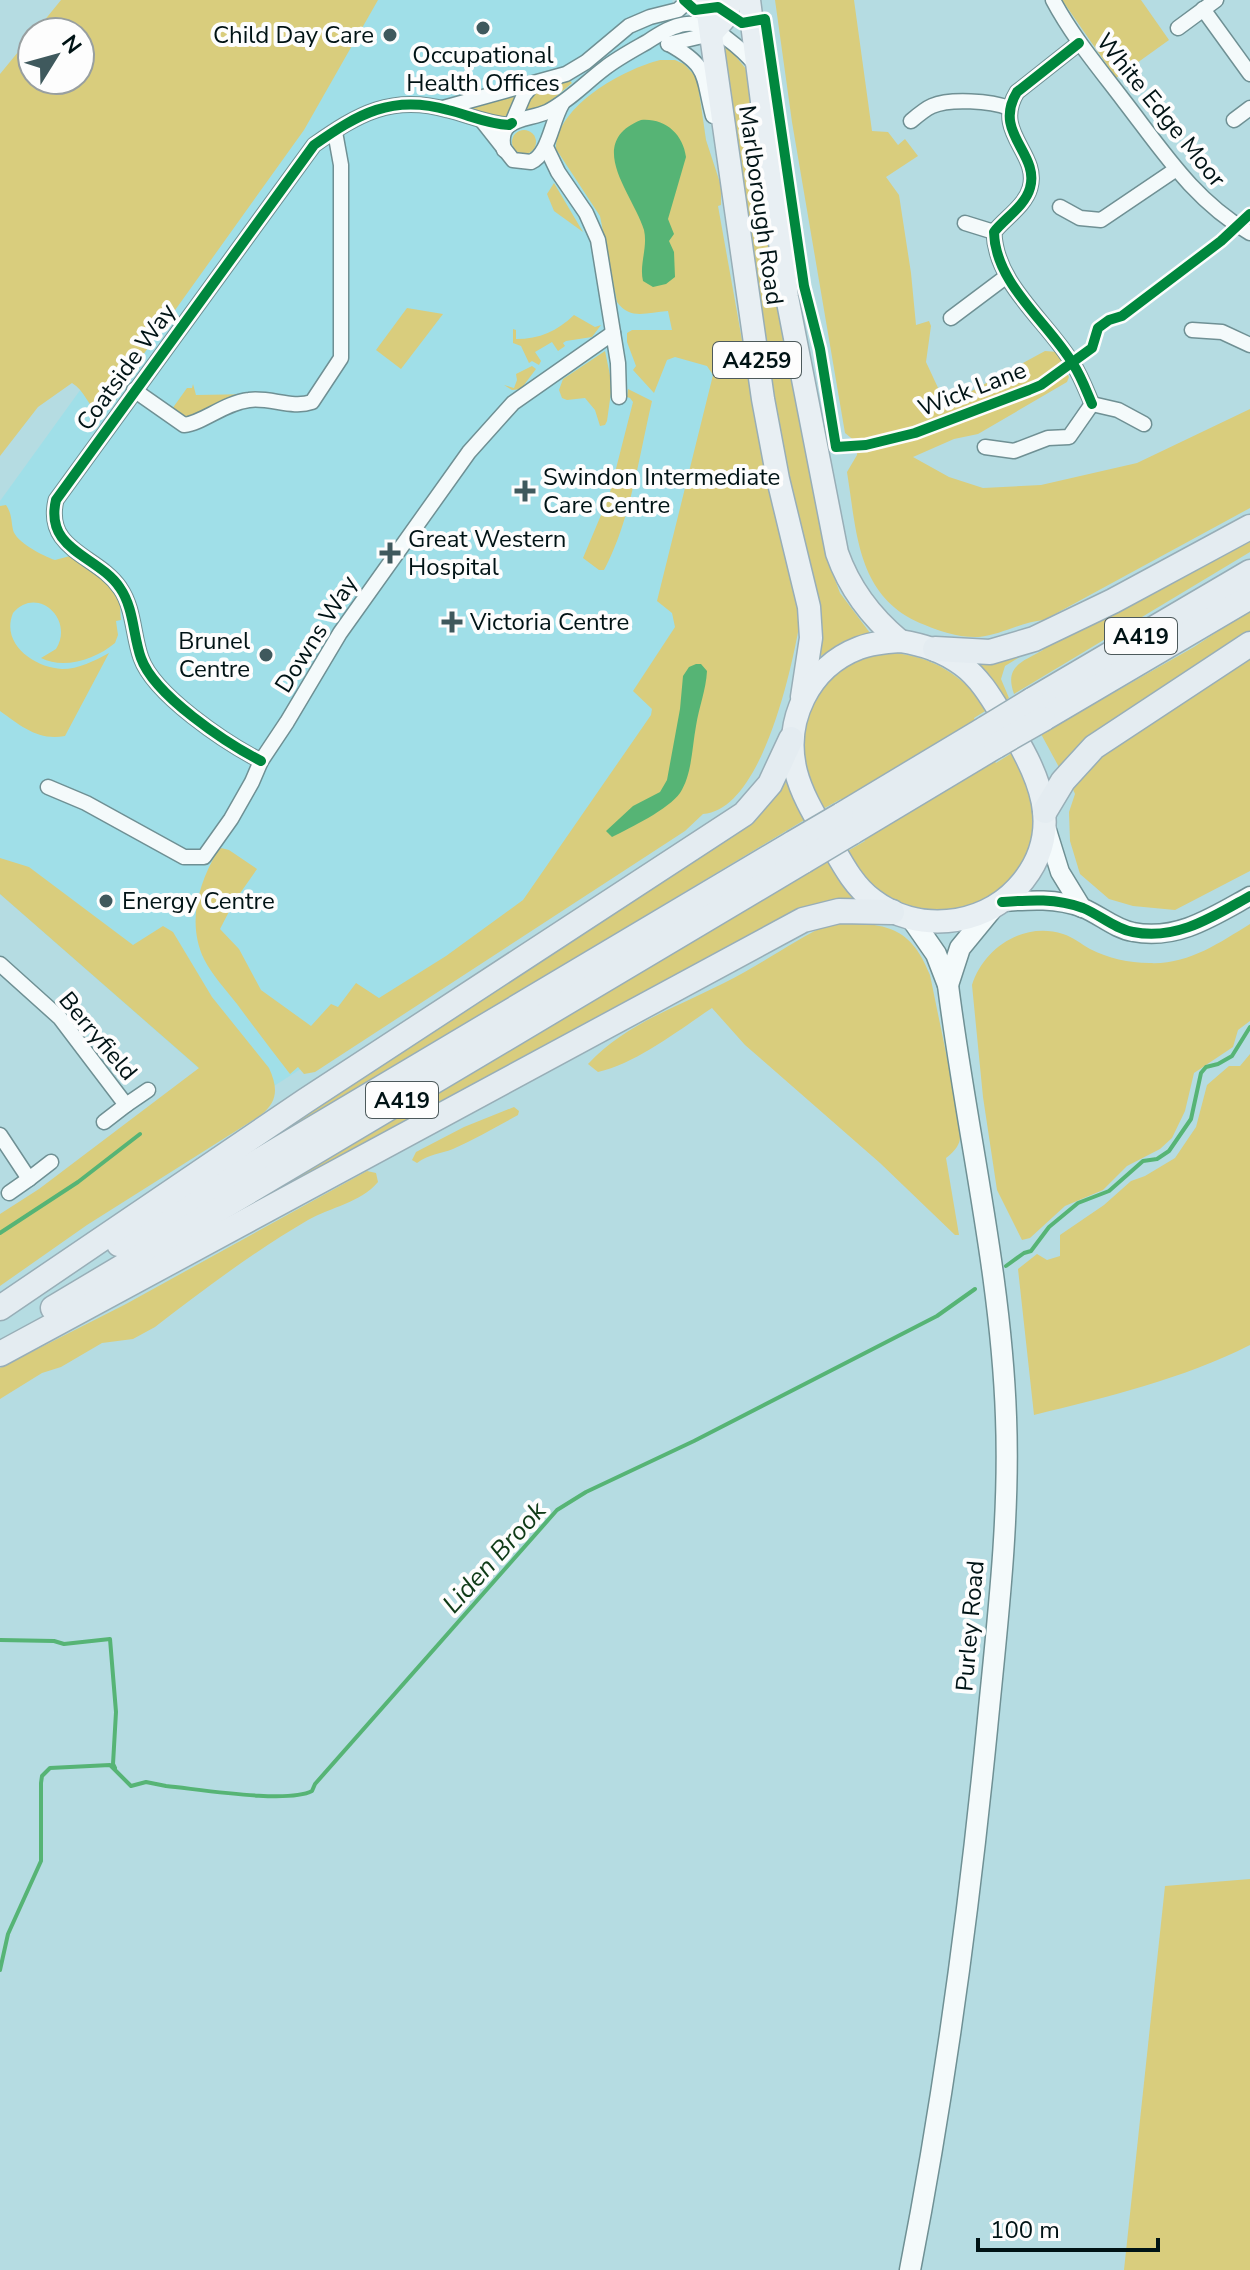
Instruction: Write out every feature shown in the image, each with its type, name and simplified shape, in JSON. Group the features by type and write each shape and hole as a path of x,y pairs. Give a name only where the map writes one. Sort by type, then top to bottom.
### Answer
{"highway":[{"name":"A419","path":"935,649 979,652 1021,644 1075,620 1250,527"},
{"name":"A419","path":"0,1315 846,824 1037,709 1250,572"},
{"name":"A419","path":"1037,709 1250,597"},
{"name":"A419","path":"1045,817 1063,781 1094,747 1250,644"},
{"name":"A419","path":"0,1308 305,1101 744,814 770,784 791,739"},
{"name":"A419","path":"0,1340 798,852"},
{"name":"A419","path":"0,1354 803,920 839,911 902,915"}],"main road":[{"name":"Marlborough Road","path":"706,0 765,412 809,607 811,638 802,699"},
{"path":"712,31 726,17 731,0"},
{"name":"Marlborough Road","path":"749,0 787,297 837,553 846,577 861,602 875,620 900,641"},
{"path":"900,641 935,649 972,673 996,705 1037,776 1045,817 1034,865 1023,882 997,906 973,917 947,921 902,915 873,900 859,888 837,855 804,796 796,773 791,739 802,699 823,672 841,657 864,647 900,641"},
{"name":"Purley Road","path":"948,985 960,948 997,906"},
{"name":"Purley Road","path":"902,915 936,954 948,985 998,1317 1008,1477 999,1611 970,1902 945,2078 910,2270"}],"street":[{"path":"442,108 571,71 629,26 645,18 678,10 689,0"},
{"name":"White Edge Moor","path":"1053,0 1079,43 1175,170 1208,205 1250,233"},
{"path":"1178,28 1216,0"},
{"path":"1203,9 1250,74"},
{"path":"510,124 530,119 562,104 606,67 663,31 680,24 698,24 712,31 744,51 759,72"},
{"path":"644,43 669,44 712,31"},
{"path":"1079,43 1017,92 1009,108 1013,134 1026,160 1031,181 1026,198 994,232 995,253 1007,276 1072,362 1092,404"},
{"path":"669,44 693,60 704,72 712,114 725,137"},
{"path":"504,150 503,137 524,95 533,84"},
{"path":"911,121 929,107 946,102 995,103 1009,108"},
{"path":"531,162 541,156 562,104"},
{"name":"Coatside Way","path":"261,761 213,731 156,685 141,660 127,603 118,585 66,544 58,530 54,514 59,494 308,151 361,114 389,106 442,108 483,122 510,124"},
{"path":"1234,120 1250,108"},
{"path":"530,119 541,126 563,179 582,206 598,240 613,333 619,397"},
{"path":"483,122 513,160 531,162 563,179"},
{"path":"134,390 184,425 246,400 269,399 299,405 312,402 341,358 341,165 335,132"},
{"path":"1060,207 1080,218 1101,220 1175,170"},
{"path":"965,223 994,232"},
{"path":"951,318 1007,276"},
{"path":"1192,330 1222,332 1250,345"},
{"name":"Downs Way","path":"48,787 86,803 175,853 198,859 208,854 252,782 261,761 357,608 484,433 513,403 613,333"},
{"path":"1092,404 1118,410 1144,424"},
{"path":"985,447 1014,451 1048,438 1069,437 1092,404"},
{"path":"1045,817 1062,875 1082,908"},
{"path":"997,906 1044,900 1082,908 1127,931 1159,934 1196,925 1250,896"},
{"name":"Berryfield","path":"0,964 60,1018 126,1105"},
{"name":"Berryfield","path":"104,1122 148,1090"},
{"path":"0,1135 29,1179"},
{"path":"9,1193 51,1162"}],"shaded area":[{"path":"61,0 378,0 304,130 100,415 72,383 38,407 0,456 0,74 16,54 16,96 96,96 96,16 48,16"},
{"name":"Great Western Hospital","path":"362,0 672,0 698,83 706,140 721,186 718,198 732,788 274,1086 263,1088 237,1102 0,894 0,501"},
{"path":"775,0 854,0 872,131 888,132 898,145 905,139 918,156 886,177 899,195 916,325 929,321 931,326 926,362 946,405 1045,351 1058,352 1069,377 1067,382 978,434 954,439 913,457 949,477 983,488 1041,485 1137,463 1250,409 1250,508 1044,620 995,634 972,637 945,632 903,614 886,599 873,582 858,541 847,472 857,455 856,442 845,433 792,122"},
{"path":"1062,0 1141,0 1169,40 1116,78"},
{"path":"727,46 747,70 754,87 806,445 829,564 840,593 870,633 842,642 818,658 776,438 721,49"},
{"path":"660,60 675,60 684,64 697,78 706,140 721,186 721,205 718,206 742,340 800,621 790,670 771,734 758,764 742,789 724,806 703,814 685,831 315,1072 304,1074 298,1067 290,1074 215,977 199,945 197,904 210,865 221,848 257,869 220,929 239,949 261,990 311,1026 331,1004 338,1007 356,983 379,998 446,956 523,900 651,715 652,709 633,691 675,627 672,613 657,601 713,375 707,366 675,357 667,360 654,393 633,370 636,366 627,333 632,330 672,330 668,311 646,314 628,312 617,302 600,216 556,149 559,133 579,104 611,81"},
{"path":"567,77 572,83 545,106 522,115 535,88"},
{"path":"518,92 510,118 486,118 465,107"},
{"path":"641,120 658,122 671,129 681,141 686,157 668,219 674,234 669,241 674,252 675,277 666,284 653,287 643,281 644,230 617,170 614,155 616,142 624,130"},
{"path":"519,130 529,130 536,137 536,147 529,154 519,154 512,147 512,137"},
{"path":"554,183 583,232 554,211 547,194"},
{"path":"407,308 443,314 401,369 376,350"},
{"path":"574,315 595,327 601,325 592,337 566,341 558,351 552,342 535,352 541,361 539,365 532,361 529,363 521,346 513,343 513,329 516,330 516,339 533,338 555,330"},
{"path":"605,351 612,385 607,421 600,426 595,410 585,398 567,400 562,398 559,390 563,379"},
{"path":"532,366 536,369 521,389 512,390 504,385 514,388 516,374"},
{"path":"193,384 196,395 256,394 185,417 172,409"},
{"path":"628,389 652,401 621,530 604,570 599,570 583,558 609,496 633,402 627,397"},
{"path":"6,505 15,535 24,544 55,560 70,556 83,563 108,582 119,599 121,620 116,621 118,635 115,643 99,654 70,663 41,658 56,649 61,637 61,626 50,609 32,602 22,605 13,613 10,625 16,645 42,664 52,668 74,668 109,653 65,736 38,734 0,711 0,506"},
{"path":"1250,532 1250,552 1014,694 1013,671 1043,650 1041,644"},
{"path":"1250,610 1250,634 1060,769 1041,734 1194,647"},
{"path":"1034,648 1005,666 1001,679 1009,698 1004,701 987,672 977,662"},
{"path":"888,652 920,658 945,669 990,708 974,718 976,724 845,803 841,799 821,810 801,757 805,716 824,682 855,658"},
{"path":"1250,654 1250,871 1175,910 1133,906 1109,899 1080,874 1070,841 1069,812 1075,794 1072,787 1104,753"},
{"path":"701,664 707,671 684,786 675,799 649,818 612,837 606,831 633,806 660,792 667,780 683,676 689,667"},
{"path":"1015,751 1036,802 1035,829 1028,854 1016,875 999,892 978,904 954,911 929,912 875,893 846,852 865,841 862,835 991,757 996,763"},
{"path":"785,781 806,819 213,1176 495,988 741,831 761,814"},
{"path":"0,858 29,867 133,945 163,926 173,932 212,997 269,1068 275,1094 271,1105 261,1115 87,1225 0,1286 0,1214 39,1189 199,1068 0,894"},
{"path":"829,860 857,900 172,1250"},
{"path":"831,923 865,924 892,930 913,945 930,975 961,1126 958,1144 946,1158 959,1235 955,1235 880,1163 745,1045 712,1008 657,1045 613,1068 598,1072 588,1064 635,1027 738,976"},
{"path":"1250,924 1250,1021 1238,1030 1233,1047 1194,1073 1185,1111 1172,1138 1160,1149 1127,1166 1103,1190 1065,1206 1030,1238 1022,1240 997,1190 983,1097 972,985 985,960 1007,941 1020,935 1048,931 1067,935 1111,957 1163,963 1190,957"},
{"path":"1250,1054 1250,1345 1171,1377 1034,1415 1018,1269 1037,1254 1047,1260 1060,1256 1060,1235 1104,1205 1131,1181 1175,1158 1196,1127 1207,1085 1229,1066 1240,1066"},
{"path":"514,1107 519,1111 518,1115 477,1137 417,1163 412,1160 416,1152 464,1127"},
{"path":"367,1171 376,1173 378,1182 371,1189 308,1220 269,1244 155,1327 133,1339 102,1343 61,1367 42,1373 0,1399 0,1368 126,1304"},
{"path":"1250,1879 1250,2270 1124,2270 1165,1886"}],"waterway":[{"name":"Liden Brook","path":"1006,1266 1031,1251 1049,1227 1078,1203 1109,1191 1143,1161 1157,1159 1169,1151 1191,1119 1201,1073 1206,1067 1232,1056 1250,1027"},
{"path":"0,1233 78,1182 140,1134"},
{"name":"Liden Brook","path":"0,1970 8,1934 41,1861 41,1783 42,1776 50,1768 110,1765 131,1786 146,1782 263,1796 300,1795 312,1791 557,1510 586,1492 694,1441 937,1316 975,1289"},
{"name":"Liden Brook","path":"0,1640 64,1644 110,1639 116,1712 115,1768"}],"cycle path":[{"name":"Wick Lane","path":"684,0 695,10 718,7 742,23 765,19 804,286 820,349 836,447 866,445 915,433 1041,385 1092,348 1098,328 1122,316 1221,241 1250,214"},
{"path":"1079,43 1017,92 1010,119 1029,164 1030,188 1019,206 994,232 1003,269 1024,302 1073,364 1092,404"},
{"path":"261,761 193,717 148,672 141,658 125,596 110,577 65,542 54,517 56,500 314,145 361,116 410,104 456,112 493,123 512,123"},
{"path":"1002,902 1033,900 1063,903 1083,908 1126,930 1149,934 1194,925 1250,896"}],"place":[{"name":"Occupational Health Offices","path":"483,28"},
{"name":"Child Day Care","path":"390,35"},
{"name":"Swindon Intermediate Care Centre","path":"525,491"},
{"name":"Great Western Hospital","path":"390,553"},
{"name":"Victoria Centre","path":"452,622"},
{"name":"Brunel Centre","path":"266,655"},
{"name":"Energy Centre","path":"106,901"}]}
